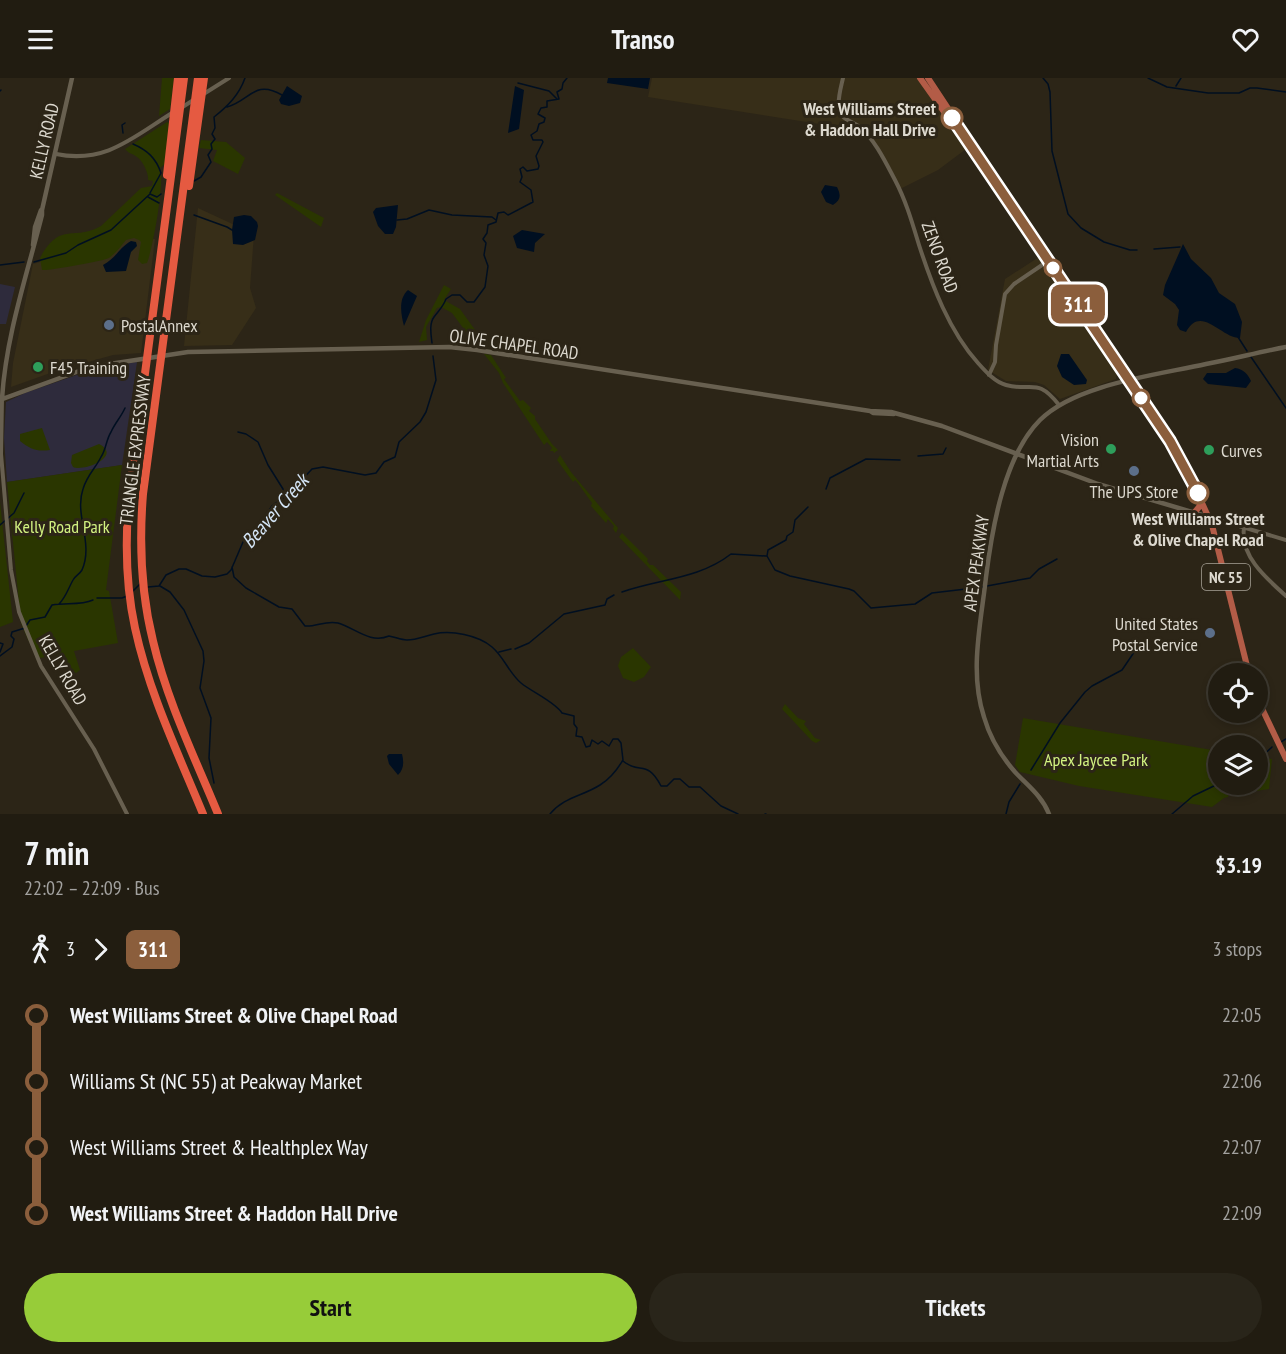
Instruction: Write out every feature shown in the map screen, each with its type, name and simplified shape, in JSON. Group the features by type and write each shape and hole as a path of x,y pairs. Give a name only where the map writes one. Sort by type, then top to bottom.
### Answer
{"highway":[{"path":"164,224 177,78"},
{"name":"TRIANGLE EXPRESSWAY","path":"184,78 130,487 127,544 131,604 142,656 158,703 203,814"},
{"name":"TRIANGLE EXPRESSWAY","path":"203,79 190,180 180,216 143,494 141,548 144,598 155,651 172,700 218,814"}],"main road":[{"name":"KELLY ROAD","path":"1,400 12,329 40,221 72,78"},
{"name":"NC 55","path":"920,78 947,116 952,118"},
{"name":"NC 55","path":"928,78 952,118 1181,459 1209,518 1246,663"},
{"name":"APEX PEAKWAY","path":"1049,814 1039,796 1016,773 995,746 983,717 977,683 977,657 991,536 1000,501 1018,453 1034,426 1059,405 1075,397 1129,380 1286,347"},
{"name":"OLIVE CHAPEL ROAD","path":"1,400 80,370 110,363 168,355 210,351 460,348 870,411 885,411 935,424 1098,484 1209,518"},
{"path":"3,387 7,392 14,394"},
{"path":"1194,513 1199,508 1201,500"},
{"path":"1268,721 1286,759"}],"street":[{"path":"56,154 81,157 103,153 229,78"},
{"name":"ZENO ROAD","path":"843,78 839,103 840,113 865,133 894,178 907,204 922,255 945,310 968,351 989,375 1006,385 1034,386 1042,389 1051,394 1059,405"},
{"path":"989,375 995,362 1005,294 1014,284 1048,261"},
{"name":"KELLY ROAD","path":"1,400 2,463 11,570 19,612 44,671 94,749 127,814"},
{"path":"1209,518 1286,540"},
{"path":"1244,528 1242,540 1247,554 1286,596"}],"shaded area":[{"path":"652,78 918,78 970,146 938,170 900,189 864,131 648,97"},
{"path":"198,208 254,234 250,288 256,308 232,345 184,346"},
{"path":"131,236 155,239 141,353 113,355 11,387 13,363 33,264"},
{"path":"1039,257 1117,374 1116,379 1060,399 1044,385 1035,382 1006,381 988,370 1005,279"},
{"path":"0,284 15,287 6,324 0,324"},
{"path":"137,362 122,465 7,482 4,438 6,402 91,370"}],"green space":[{"path":"162,78 174,78 170,109 159,116"},
{"path":"167,122 169,123 165,164 160,168 158,215 147,263 142,264 138,260 141,242 134,238 126,240 109,258 42,270 40,258 54,239 61,235 83,232 101,226 141,188 152,186 153,181 148,180 147,171 141,161 125,149"},
{"path":"201,140 226,142 245,158 238,174 213,161 217,150 199,148"},
{"path":"277,193 324,218 321,227 275,195"},
{"path":"444,285 451,289 444,300 460,309 486,345 475,344 452,313 441,307 437,308 426,327 427,340 419,342 426,320"},
{"path":"484,354 491,355 506,378 504,379 520,401 523,400 531,408 529,411 535,416 558,450 554,453 550,451 552,448 547,442 544,445 503,383 499,373"},
{"path":"42,428 50,450 34,449 20,441 20,434"},
{"path":"99,444 107,453 104,458 92,465 73,467 72,455"},
{"path":"560,455 571,472 618,528 616,533 614,526 608,519 606,523 591,506 592,503 577,482 575,480 573,482 557,460"},
{"name":"Kelly Road Park","path":"122,465 106,590 109,591 118,643 74,651 80,670 76,673 66,668 62,654 40,658 28,640 21,623 7,482"},
{"path":"0,502 13,622 0,627"},
{"path":"622,533 648,559 650,565 653,565 681,592 680,600 619,537"},
{"path":"633,648 651,667 644,677 634,682 623,678 618,666 621,657"},
{"path":"785,704 798,718 806,721 804,724 815,738 821,740 816,743 812,741 782,709"},
{"name":"Apex Jaycee Park","path":"1023,718 1208,749 1208,795 1228,795 1212,807 1079,786 1020,772 1015,765"},
{"path":"1268,758 1272,759 1268,789"}],"water":[{"path":"608,78 650,78 648,89 607,83"},
{"path":"287,86 302,96 300,103 289,106 281,104 279,100"},
{"path":"515,86 524,90 519,129 508,133"},
{"path":"825,185 837,187 840,195 833,205 826,202 821,192"},
{"path":"398,205 393,234 385,234 378,226 373,212 376,208"},
{"path":"251,216 257,222 255,240 243,245 233,244 234,217"},
{"path":"522,230 545,234 535,243 534,252 517,248 513,236"},
{"path":"131,241 136,242 137,246 131,252 126,271 106,272 103,265"},
{"path":"1183,244 1191,259 1211,278 1219,293 1235,304 1242,322 1240,338 1233,337 1212,324 1198,321 1192,324 1186,332 1180,330 1177,325 1179,310 1163,295"},
{"path":"408,290 417,296 404,326 401,312 402,302"},
{"path":"1061,354 1069,354 1087,380 1086,384 1074,385 1062,377 1057,366"},
{"path":"1235,368 1243,371 1250,378 1251,381 1246,388 1208,384 1203,379 1207,373 1226,373"},
{"path":"402,754 403,765 398,775 389,764 387,756"}],"waterway":[{"path":"194,181 201,177 211,162 208,155 215,139 212,134 215,128 214,117 240,90 245,78"},
{"name":"Beaver Creek","path":"432,343 431,323 446,299 452,295 460,295 467,302 474,302 485,287 488,266 484,255 486,243 483,239 488,225 496,222 498,213 504,212 508,215 533,202 531,190 520,182 522,177 520,169 523,167 527,171 538,169 536,156 543,142 533,140 531,135 537,131 539,124 544,122 545,118 538,114 541,108 547,107 547,101 559,99 557,92 562,89 567,78"},
{"path":"1043,78 1050,92 1052,151 1068,214 1081,228 1104,242 1137,250"},
{"path":"1148,78 1167,87 1208,93 1239,93 1250,88 1286,92"},
{"path":"1176,86 1181,78"},
{"path":"518,83 549,91 557,99"},
{"path":"227,107 258,90 265,89 282,95"},
{"path":"123,133 122,125 125,123"},
{"path":"133,144 150,155 161,173 150,193"},
{"path":"34,262 66,253 111,230 150,194 157,197 161,194"},
{"path":"148,197 159,203"},
{"path":"397,220 407,219 429,210 452,215 492,217 496,220"},
{"path":"194,215 232,230"},
{"path":"1154,249 1180,247"},
{"path":"0,265 24,262"},
{"path":"1238,337 1247,351"},
{"name":"Beaver Creek","path":"148,587 159,586 166,575 179,569 186,569 202,576 215,577 227,574 243,542 256,529 272,506 312,469 323,467 365,475 376,473 384,462 395,457 399,442 420,422 426,412 436,380 433,356"},
{"path":"1251,357 1286,408"},
{"path":"59,604 82,570 85,560 81,509 83,489 125,408"},
{"path":"238,432 258,442 268,465 283,489 283,498"},
{"path":"918,456 943,454 946,448"},
{"path":"826,489 830,478 866,459 900,460"},
{"path":"0,525 14,513 24,493"},
{"path":"808,507 795,520 793,532 787,536 786,540 768,550 767,556 775,570 790,576 849,589 871,608 915,604 932,593 983,587"},
{"path":"622,592 692,574 706,569 731,554 766,556"},
{"path":"987,586 1030,578 1039,569 1057,559"},
{"path":"232,567 234,577 246,588 279,607 292,609 305,626 329,622 338,623 375,638 389,636 410,640 448,633 479,639 496,651 521,683 562,713 574,716 576,736 582,737 586,747 590,746 592,740 598,744 602,741 609,746 613,739 618,739 621,743 623,760 613,774 594,789 567,800 550,814"},
{"name":"Beaver Creek","path":"133,591 140,584"},
{"path":"160,586 170,592 184,610 203,651 204,661 200,688 211,718 209,758 214,783"},
{"path":"515,649 529,643 564,614 605,605 607,599 614,595"},
{"name":"Beaver Creek","path":"97,598 127,596"},
{"name":"Beaver Creek","path":"26,626 30,620 45,617 52,605 93,600"},
{"name":"Beaver Creek","path":"0,656 12,647 14,639 11,636 12,632 25,628"},
{"path":"1031,770 1060,723 1085,692 1122,670 1141,642"},
{"name":"Beaver Creek","path":"0,643 3,644 0,652"},
{"path":"499,652 511,649"},
{"path":"1281,742 1286,739"},
{"path":"1268,751 1272,747"},
{"path":"623,761 652,773 661,786 667,786 674,779 680,779 689,787 700,787 721,806 738,814"},
{"path":"1006,814 1009,802 1020,784"},
{"path":"1172,814 1193,796 1208,789"}],"bus line":[{"name":"311","path":"952,118 1170,441 1198,493"}],"place":[{"name":"West Williams Street & Haddon Hall Drive","path":"952,118"},
{"name":"PostalAnnex","path":"109,325"},
{"name":"F45 Training","path":"38,367"},
{"name":"Vision Martial Arts","path":"1111,449"},
{"name":"Curves","path":"1209,450"},
{"name":"The UPS Store","path":"1134,471"},
{"name":"West Williams Street & Olive Chapel Road","path":"1198,493"},
{"name":"United States Postal Service","path":"1210,633"}]}
